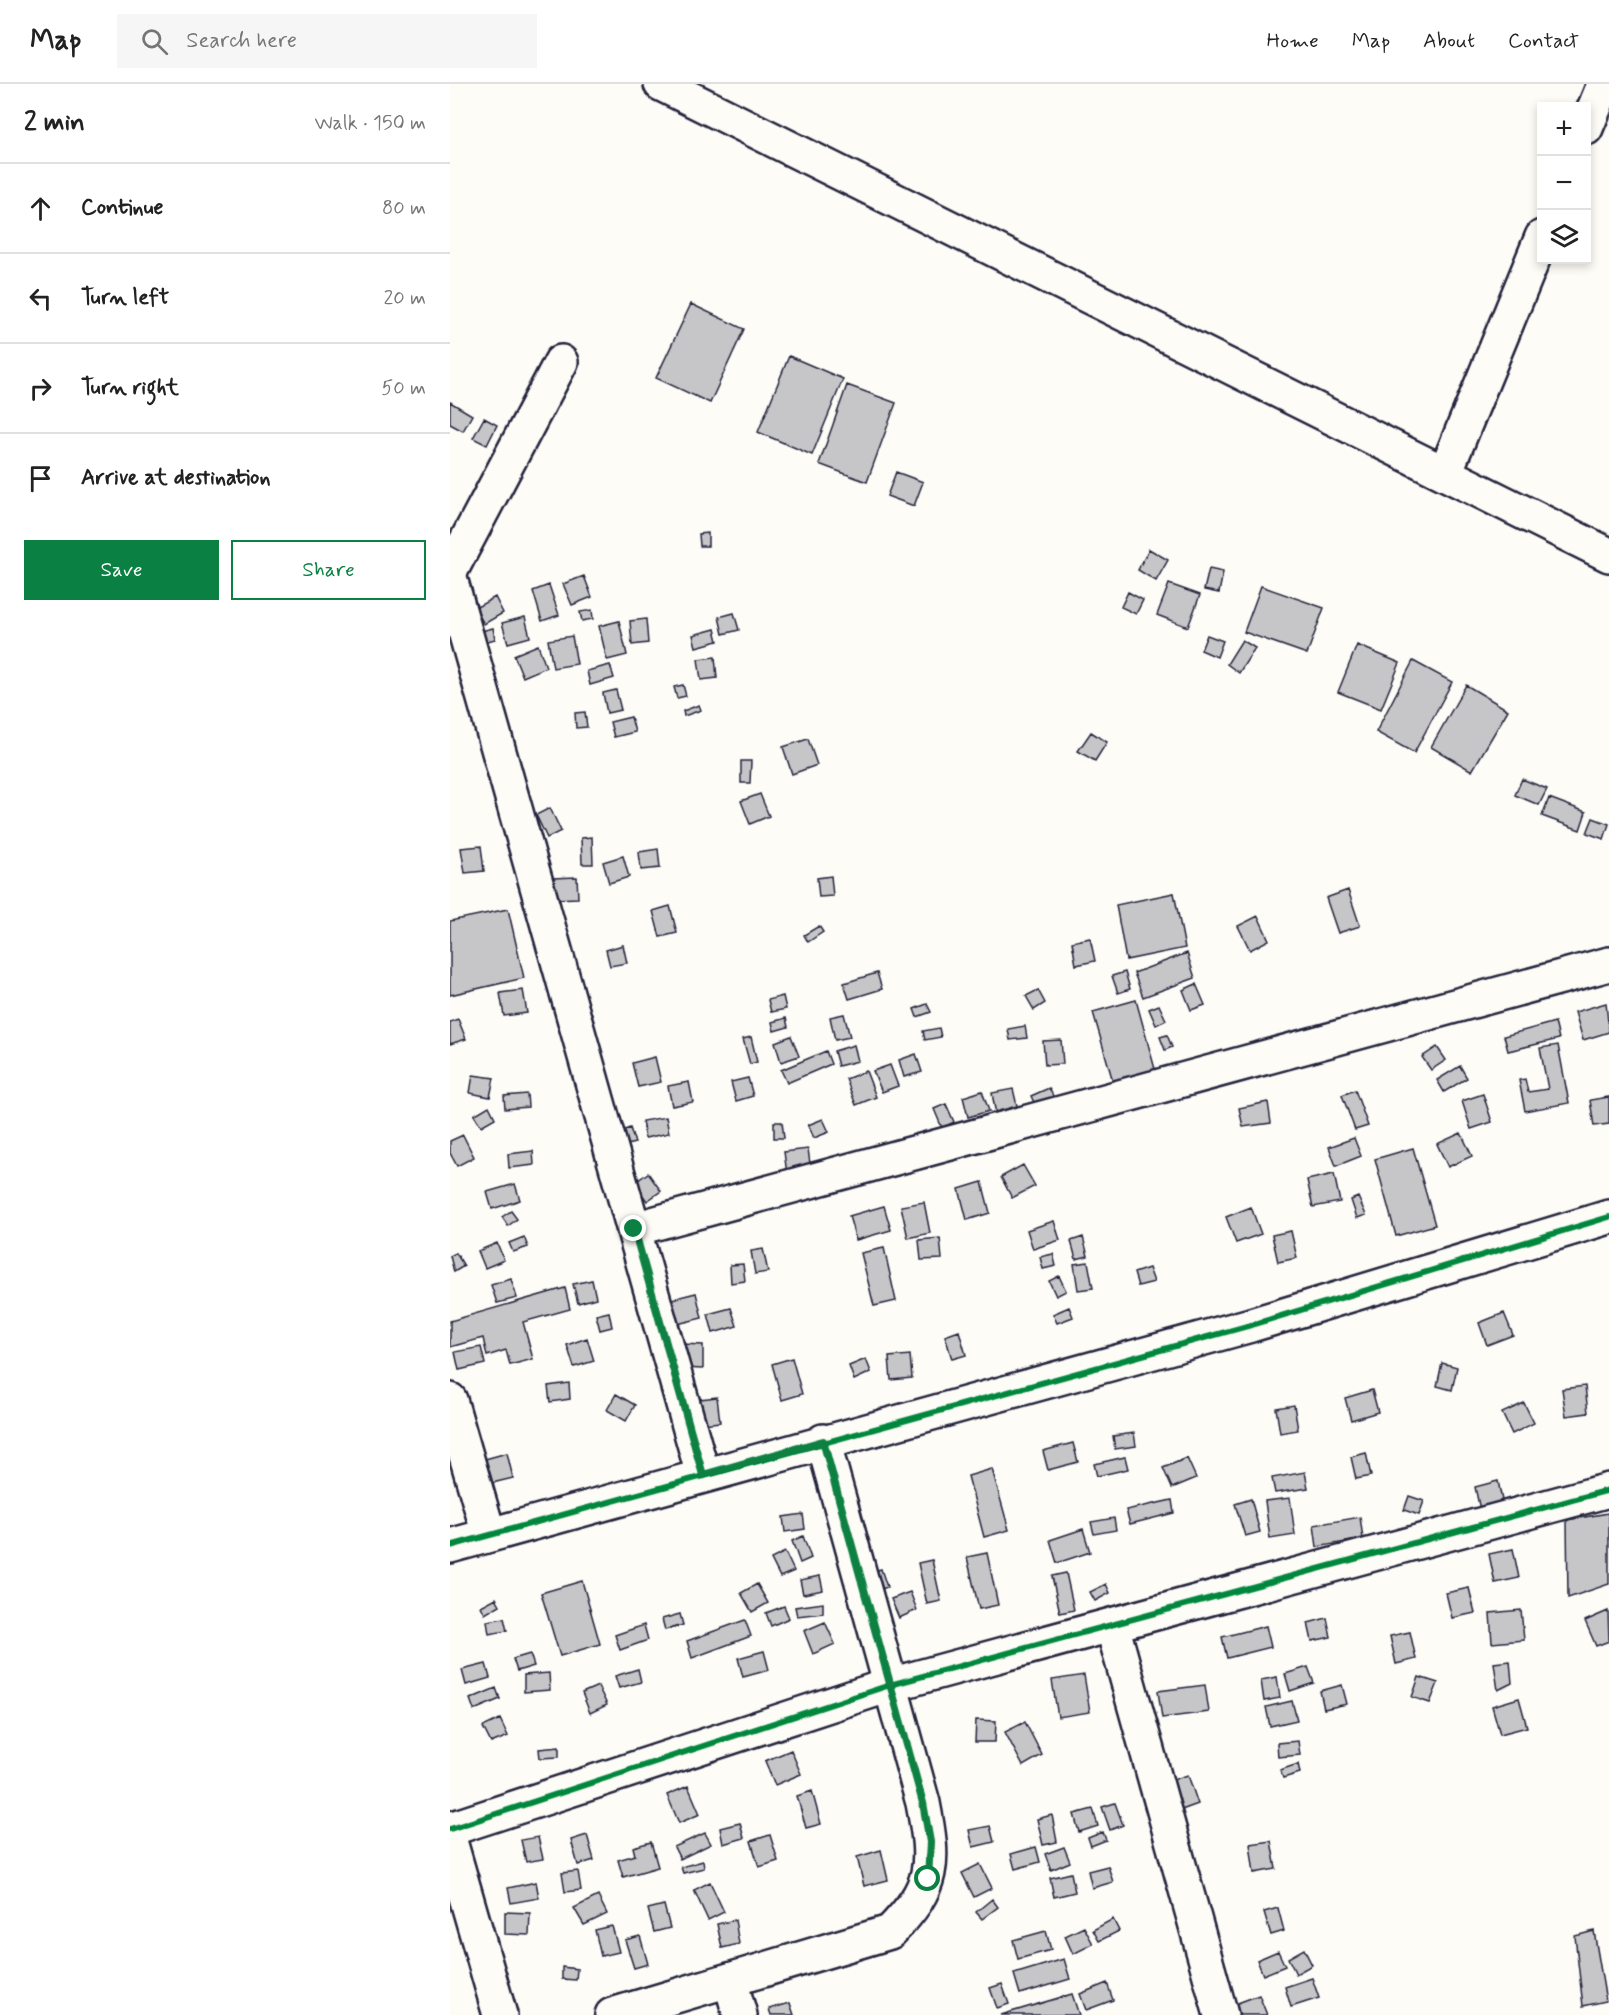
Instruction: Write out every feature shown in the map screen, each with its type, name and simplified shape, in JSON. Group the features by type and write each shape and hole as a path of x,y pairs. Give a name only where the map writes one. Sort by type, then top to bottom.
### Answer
{"street":[{"path":"661,84 1609,555"},
{"path":"1591,117 1602,87"},
{"path":"1444,473 1537,249"},
{"path":"450,572 561,362"},
{"path":"450,578 703,1475"},
{"path":"634,1229 1609,964"},
{"path":"450,1546 823,1441 1251,1325 1609,1217"},
{"path":"450,1400 489,1535"},
{"path":"612,2015 890,1932 914,1907 928,1879 930,1842 923,1803 823,1441"},
{"path":"450,1829 890,1685 1609,1490"},
{"path":"1112,1625 1221,2015"},
{"path":"450,1841 500,2015"},
{"path":"730,1980 740,2015"}],"building":[{"path":"691,304 744,329 710,403 656,378"},
{"path":"789,356 843,379 812,455 758,432"},
{"path":"847,385 896,403 867,482 819,464"},
{"path":"450,402 472,415 463,431 450,424"},
{"path":"484,418 497,425 487,445 473,438"},
{"path":"896,472 923,482 914,506 887,496"},
{"path":"708,533 708,546 700,546 699,534"},
{"path":"1149,549 1168,560 1156,581 1138,570"},
{"path":"1209,569 1223,572 1219,593 1204,590"},
{"path":"584,576 592,597 572,605 563,584"},
{"path":"1169,584 1200,595 1188,627 1157,615"},
{"path":"549,585 559,615 542,621 533,591"},
{"path":"1261,586 1324,608 1307,654 1244,632"},
{"path":"1128,592 1143,600 1136,614 1121,607"},
{"path":"495,597 503,613 484,624 475,608"},
{"path":"592,610 593,619 582,621 580,612"},
{"path":"734,613 739,630 723,634 719,617"},
{"path":"525,617 530,637 508,643 502,623"},
{"path":"646,619 648,643 632,645 630,621"},
{"path":"619,621 627,655 607,660 599,626"},
{"path":"493,628 495,639 484,642 481,631"},
{"path":"715,629 718,641 696,647 693,635"},
{"path":"1207,635 1223,641 1217,657 1201,650"},
{"path":"572,636 577,664 553,668 548,640"},
{"path":"1242,640 1255,648 1239,673 1227,664"},
{"path":"538,645 546,667 523,677 514,655"},
{"path":"1357,645 1400,663 1381,709 1338,692"},
{"path":"715,657 717,678 701,680 698,659"},
{"path":"1413,661 1452,682 1414,753 1376,732"},
{"path":"610,665 614,678 590,685 587,671"},
{"path":"683,685 686,696 677,698 674,687"},
{"path":"1466,685 1508,710 1472,771 1431,747"},
{"path":"616,690 621,710 607,713 603,693"},
{"path":"699,705 701,710 684,716 683,711"},
{"path":"585,712 587,727 576,728 575,713"},
{"path":"631,717 635,732 614,737 610,722"},
{"path":"1091,732 1107,742 1095,761 1078,751"},
{"path":"808,739 817,765 792,774 783,747"},
{"path":"741,761 751,761 750,783 741,783"},
{"path":"1522,779 1547,789 1539,805 1515,795"},
{"path":"760,794 769,816 750,824 741,801"},
{"path":"1549,798 1586,812 1580,830 1542,816"},
{"path":"550,808 561,831 547,838 536,815"},
{"path":"1593,818 1609,824 1604,839 1587,833"},
{"path":"592,837 593,864 582,864 581,838"},
{"path":"481,846 484,871 465,873 461,848"},
{"path":"658,849 660,868 641,870 639,852"},
{"path":"623,856 629,877 609,883 603,862"},
{"path":"831,876 833,896 819,897 817,878"},
{"path":"577,877 578,898 553,899 552,878"},
{"path":"1348,890 1360,926 1338,933 1326,898"},
{"path":"1174,893 1185,948 1126,960 1116,905"},
{"path":"670,906 677,933 660,937 653,911"},
{"path":"508,909 524,978 450,995 450,921"},
{"path":"1258,916 1269,940 1250,950 1238,926"},
{"path":"819,926 823,932 808,942 804,935"},
{"path":"1090,938 1095,961 1076,965 1072,942"},
{"path":"623,945 627,963 610,966 606,950"},
{"path":"1187,953 1195,978 1143,997 1134,973"},
{"path":"1125,972 1130,989 1118,993 1112,976"},
{"path":"877,973 882,989 849,999 844,983"},
{"path":"1196,984 1205,1005 1191,1010 1183,990"},
{"path":"523,990 527,1013 504,1016 500,993"},
{"path":"1038,990 1045,1003 1034,1010 1026,996"},
{"path":"783,996 786,1009 771,1012 768,1000"},
{"path":"1136,1000 1158,1080 1116,1092 1093,1012"},
{"path":"1606,1003 1609,1032 1583,1040 1575,1012"},
{"path":"927,1004 931,1012 917,1017 914,1009"},
{"path":"1159,1005 1166,1020 1156,1025 1149,1009"},
{"path":"844,1014 850,1037 835,1040 830,1017"},
{"path":"786,1018 788,1027 774,1031 772,1022"},
{"path":"458,1019 466,1039 450,1044 450,1022"},
{"path":"1555,1022 1559,1039 1508,1051 1504,1036"},
{"path":"1025,1026 1027,1038 1010,1040 1008,1029"},
{"path":"939,1028 941,1037 925,1040 923,1031"},
{"path":"1167,1035 1172,1047 1165,1050 1160,1037"},
{"path":"791,1036 799,1056 781,1062 775,1042"},
{"path":"751,1037 757,1062 750,1064 743,1039"},
{"path":"1061,1040 1063,1064 1045,1065 1043,1041"},
{"path":"854,1045 858,1061 838,1066 834,1051"},
{"path":"1558,1045 1569,1103 1525,1111 1519,1080 1525,1079 1528,1092 1548,1089 1540,1048"},
{"path":"1437,1047 1446,1060 1431,1070 1422,1057"},
{"path":"826,1051 831,1064 787,1083 781,1070"},
{"path":"916,1054 922,1072 904,1077 899,1060"},
{"path":"655,1057 661,1082 638,1087 632,1063"},
{"path":"890,1065 898,1086 882,1092 873,1071"},
{"path":"1460,1066 1467,1078 1444,1092 1437,1080"},
{"path":"866,1071 876,1097 856,1105 846,1079"},
{"path":"473,1075 494,1078 490,1097 470,1093"},
{"path":"748,1078 753,1096 736,1101 731,1082"},
{"path":"689,1082 693,1102 672,1106 668,1086"},
{"path":"1049,1088 1055,1100 1037,1109 1031,1096"},
{"path":"1013,1089 1018,1110 996,1115 992,1093"},
{"path":"1355,1090 1368,1126 1355,1130 1342,1095"},
{"path":"982,1091 989,1111 968,1117 963,1097"},
{"path":"527,1094 528,1107 505,1109 504,1096"},
{"path":"1483,1094 1492,1122 1471,1129 1462,1101"},
{"path":"1609,1097 1609,1124 1594,1126 1590,1100"},
{"path":"1268,1102 1271,1123 1243,1127 1239,1108"},
{"path":"946,1104 954,1122 942,1128 934,1109"},
{"path":"489,1106 495,1118 481,1126 474,1115"},
{"path":"666,1117 669,1133 645,1138 642,1121"},
{"path":"823,1119 829,1132 814,1138 808,1125"},
{"path":"774,1122 782,1122 784,1138 774,1138"},
{"path":"630,1128 635,1143 623,1146 619,1132"},
{"path":"1461,1133 1472,1156 1448,1167 1437,1144"},
{"path":"463,1135 474,1157 457,1166 450,1153 450,1141"},
{"path":"1354,1138 1361,1156 1336,1166 1329,1147"},
{"path":"1413,1148 1435,1225 1396,1236 1375,1159"},
{"path":"808,1149 811,1171 787,1174 784,1152"},
{"path":"533,1151 534,1165 509,1168 508,1154"},
{"path":"1023,1165 1035,1186 1012,1198 1001,1177"},
{"path":"648,1173 661,1191 647,1201 634,1183"},
{"path":"1334,1174 1340,1202 1313,1207 1307,1180"},
{"path":"982,1182 990,1213 967,1220 959,1189"},
{"path":"515,1184 520,1200 492,1209 487,1192"},
{"path":"1358,1197 1366,1215 1357,1218 1351,1200"},
{"path":"924,1202 930,1233 908,1238 901,1206"},
{"path":"884,1206 891,1230 856,1240 849,1216"},
{"path":"1251,1207 1261,1234 1236,1243 1226,1217"},
{"path":"511,1211 517,1219 508,1226 502,1217"},
{"path":"1054,1221 1060,1240 1033,1249 1027,1230"},
{"path":"1291,1231 1297,1258 1278,1262 1272,1235"},
{"path":"524,1237 528,1247 513,1252 509,1243"},
{"path":"1083,1237 1088,1256 1076,1259 1071,1241"},
{"path":"940,1238 942,1259 921,1260 919,1240"},
{"path":"497,1243 504,1260 485,1268 478,1251"},
{"path":"884,1248 896,1301 874,1306 861,1253"},
{"path":"763,1249 768,1272 755,1274 751,1251"},
{"path":"456,1253 464,1266 454,1272 450,1256"},
{"path":"1053,1254 1056,1266 1043,1269 1040,1257"},
{"path":"1088,1262 1093,1288 1078,1290 1074,1264"},
{"path":"743,1264 745,1281 731,1283 730,1265"},
{"path":"1149,1268 1154,1282 1138,1286 1134,1273"},
{"path":"1059,1276 1066,1291 1056,1296 1049,1281"},
{"path":"511,1279 517,1298 497,1303 491,1285"},
{"path":"592,1280 596,1298 578,1303 573,1284"},
{"path":"565,1288 570,1309 523,1322 533,1359 510,1365 506,1350 487,1356 483,1338 450,1347 450,1321"},
{"path":"696,1293 702,1318 673,1325 668,1300"},
{"path":"1069,1307 1073,1317 1057,1323 1053,1314"},
{"path":"731,1308 737,1326 713,1333 708,1314"},
{"path":"609,1312 612,1327 600,1330 596,1315"},
{"path":"1504,1313 1513,1335 1487,1345 1479,1323"},
{"path":"959,1331 966,1355 952,1359 945,1336"},
{"path":"587,1338 594,1361 574,1367 567,1345"},
{"path":"681,1344 703,1345 703,1369 681,1368"},
{"path":"481,1347 485,1364 459,1370 455,1352"},
{"path":"910,1355 912,1378 891,1380 889,1357"},
{"path":"792,1358 802,1394 782,1400 772,1364"},
{"path":"866,1359 871,1372 854,1380 849,1366"},
{"path":"1442,1363 1457,1367 1452,1390 1437,1386"},
{"path":"569,1383 570,1399 550,1402 548,1386"},
{"path":"1585,1386 1588,1413 1566,1416 1562,1389"},
{"path":"1372,1390 1378,1412 1351,1420 1345,1398"},
{"path":"616,1394 635,1405 626,1421 607,1410"},
{"path":"717,1397 720,1422 702,1424 700,1399"},
{"path":"1524,1403 1534,1423 1512,1434 1502,1413"},
{"path":"1294,1405 1298,1430 1280,1433 1276,1408"},
{"path":"1134,1433 1136,1446 1115,1449 1113,1436"},
{"path":"1073,1443 1078,1462 1048,1470 1043,1451"},
{"path":"507,1453 513,1478 480,1486 474,1462"},
{"path":"1366,1453 1371,1476 1356,1479 1351,1457"},
{"path":"1125,1457 1128,1469 1097,1476 1094,1464"},
{"path":"1187,1458 1196,1478 1172,1488 1163,1468"},
{"path":"992,1469 1009,1530 984,1537 968,1476"},
{"path":"1305,1472 1308,1488 1275,1493 1272,1478"},
{"path":"1498,1481 1503,1505 1480,1510 1475,1487"},
{"path":"1409,1496 1424,1501 1419,1515 1404,1510"},
{"path":"1290,1498 1295,1535 1270,1539 1265,1501"},
{"path":"1251,1499 1260,1532 1245,1536 1235,1504"},
{"path":"1172,1500 1174,1513 1130,1524 1126,1510"},
{"path":"1609,1513 1609,1584 1568,1598 1567,1520"},
{"path":"803,1514 805,1529 785,1532 783,1517"},
{"path":"1360,1517 1363,1539 1317,1547 1314,1525"},
{"path":"1114,1518 1116,1530 1094,1534 1091,1522"},
{"path":"1083,1529 1090,1552 1057,1563 1050,1540"},
{"path":"803,1536 811,1558 800,1563 792,1541"},
{"path":"1513,1549 1519,1578 1495,1583 1489,1554"},
{"path":"785,1552 794,1571 780,1577 771,1559"},
{"path":"987,1553 998,1605 979,1609 967,1557"},
{"path":"932,1560 941,1601 927,1604 918,1563"},
{"path":"881,1569 887,1587 870,1593 864,1574"},
{"path":"1066,1573 1074,1610 1060,1613 1052,1576"},
{"path":"820,1576 823,1590 803,1594 800,1580"},
{"path":"582,1581 600,1644 560,1656 541,1593"},
{"path":"757,1584 768,1603 752,1612 741,1593"},
{"path":"1106,1584 1110,1593 1095,1601 1090,1592"},
{"path":"1469,1588 1475,1613 1452,1618 1446,1593"},
{"path":"910,1592 917,1610 899,1618 891,1599"},
{"path":"496,1598 500,1605 485,1614 481,1606"},
{"path":"823,1603 823,1613 797,1616 795,1607"},
{"path":"784,1606 789,1618 771,1626 766,1613"},
{"path":"1521,1610 1524,1640 1492,1643 1490,1613"},
{"path":"1608,1611 1609,1641 1596,1646 1585,1621"},
{"path":"680,1614 683,1625 665,1630 662,1619"},
{"path":"504,1618 507,1631 489,1634 487,1621"},
{"path":"1327,1618 1331,1637 1312,1641 1308,1623"},
{"path":"745,1620 751,1636 692,1658 687,1641"},
{"path":"825,1622 835,1644 813,1654 804,1631"},
{"path":"644,1625 648,1640 620,1650 615,1635"},
{"path":"1266,1626 1271,1647 1227,1658 1222,1637"},
{"path":"1410,1632 1416,1659 1396,1664 1390,1636"},
{"path":"764,1651 769,1670 743,1677 738,1658"},
{"path":"530,1654 534,1666 517,1671 513,1659"},
{"path":"1510,1661 1512,1683 1498,1690 1494,1663"},
{"path":"486,1664 490,1678 466,1685 462,1670"},
{"path":"1308,1667 1314,1683 1290,1691 1285,1674"},
{"path":"638,1669 641,1682 619,1688 615,1676"},
{"path":"549,1673 550,1690 524,1692 524,1675"},
{"path":"1084,1675 1090,1712 1058,1717 1052,1680"},
{"path":"1277,1677 1280,1698 1264,1701 1261,1680"},
{"path":"1419,1677 1438,1683 1430,1703 1412,1697"},
{"path":"1205,1685 1209,1712 1162,1718 1158,1691"},
{"path":"1342,1685 1347,1704 1324,1709 1320,1691"},
{"path":"598,1686 607,1705 590,1713 582,1693"},
{"path":"496,1688 500,1699 474,1710 470,1699"},
{"path":"1519,1698 1527,1727 1500,1734 1492,1706"},
{"path":"1292,1701 1297,1720 1270,1726 1266,1707"},
{"path":"500,1719 508,1736 491,1743 483,1727"},
{"path":"976,1720 996,1721 995,1742 975,1742"},
{"path":"1025,1722 1042,1755 1023,1766 1005,1732"},
{"path":"1298,1741 1300,1755 1278,1757 1277,1743"},
{"path":"559,1747 559,1757 540,1758 539,1749"},
{"path":"791,1750 801,1774 775,1785 765,1761"},
{"path":"1298,1764 1300,1773 1283,1778 1280,1770"},
{"path":"1188,1775 1198,1804 1176,1812 1166,1782"},
{"path":"688,1786 700,1814 679,1823 667,1795"},
{"path":"812,1791 821,1824 806,1828 797,1796"},
{"path":"1115,1803 1123,1825 1110,1830 1102,1807"},
{"path":"1093,1809 1098,1826 1079,1832 1074,1814"},
{"path":"1052,1815 1057,1842 1043,1845 1037,1819"},
{"path":"740,1823 744,1838 723,1844 720,1828"},
{"path":"990,1826 994,1842 973,1847 969,1830"},
{"path":"1103,1832 1106,1840 1091,1846 1088,1838"},
{"path":"705,1833 711,1844 680,1859 674,1847"},
{"path":"587,1835 594,1860 578,1865 571,1840"},
{"path":"770,1835 778,1861 759,1867 751,1841"},
{"path":"538,1837 543,1859 526,1862 521,1840"},
{"path":"1271,1841 1276,1869 1254,1873 1250,1844"},
{"path":"651,1842 658,1867 623,1877 618,1860 635,1855 633,1847"},
{"path":"1036,1847 1040,1862 1015,1869 1011,1854"},
{"path":"1064,1847 1070,1862 1051,1870 1045,1854"},
{"path":"881,1850 888,1880 864,1886 857,1857"},
{"path":"703,1861 704,1868 683,1873 681,1867"},
{"path":"980,1864 992,1888 974,1897 962,1873"},
{"path":"1108,1866 1113,1882 1092,1888 1088,1871"},
{"path":"578,1871 581,1890 565,1892 562,1873"},
{"path":"1071,1873 1075,1892 1054,1897 1050,1878"},
{"path":"536,1882 539,1898 511,1903 508,1888"},
{"path":"710,1882 724,1912 708,1920 694,1890"},
{"path":"598,1896 607,1914 584,1925 574,1908"},
{"path":"992,1899 998,1907 982,1919 976,1912"},
{"path":"664,1905 670,1928 654,1932 648,1909"},
{"path":"1278,1908 1284,1931 1271,1935 1264,1912"},
{"path":"505,1912 530,1913 529,1935 505,1934"},
{"path":"1113,1919 1119,1931 1099,1941 1093,1930"},
{"path":"735,1920 739,1944 722,1948 717,1924"},
{"path":"612,1926 619,1952 601,1956 595,1930"},
{"path":"1084,1927 1093,1944 1073,1954 1065,1936"},
{"path":"1046,1931 1051,1950 1018,1959 1013,1940"},
{"path":"1594,1931 1606,2001 1583,2006 1575,1936"},
{"path":"640,1936 648,1964 634,1968 625,1940"},
{"path":"1304,1949 1312,1965 1296,1974 1288,1958"},
{"path":"1278,1951 1285,1966 1263,1975 1257,1960"},
{"path":"1064,1959 1070,1979 1020,1994 1014,1974"},
{"path":"562,1967 577,1969 576,1980 562,1979"},
{"path":"1312,1978 1319,1998 1291,2007 1285,1987"},
{"path":"1107,1983 1113,2000 1086,2010 1080,1994"},
{"path":"1002,1984 1009,2004 997,2008 990,1988"},
{"path":"1072,1994 1079,2015 1001,2015"},
{"path":"1259,1995 1267,2015 1239,2015 1235,2004"},
{"path":"790,2003 794,2015 771,2015 769,2009"}],"cycle path":[{"path":"450,1546 1251,1325 1609,1217"},
{"path":"450,1829 890,1685 1609,1490"}],"route":[{"path":"634,1229 703,1475 823,1441 923,1803 930,1842 928,1879"}]}
